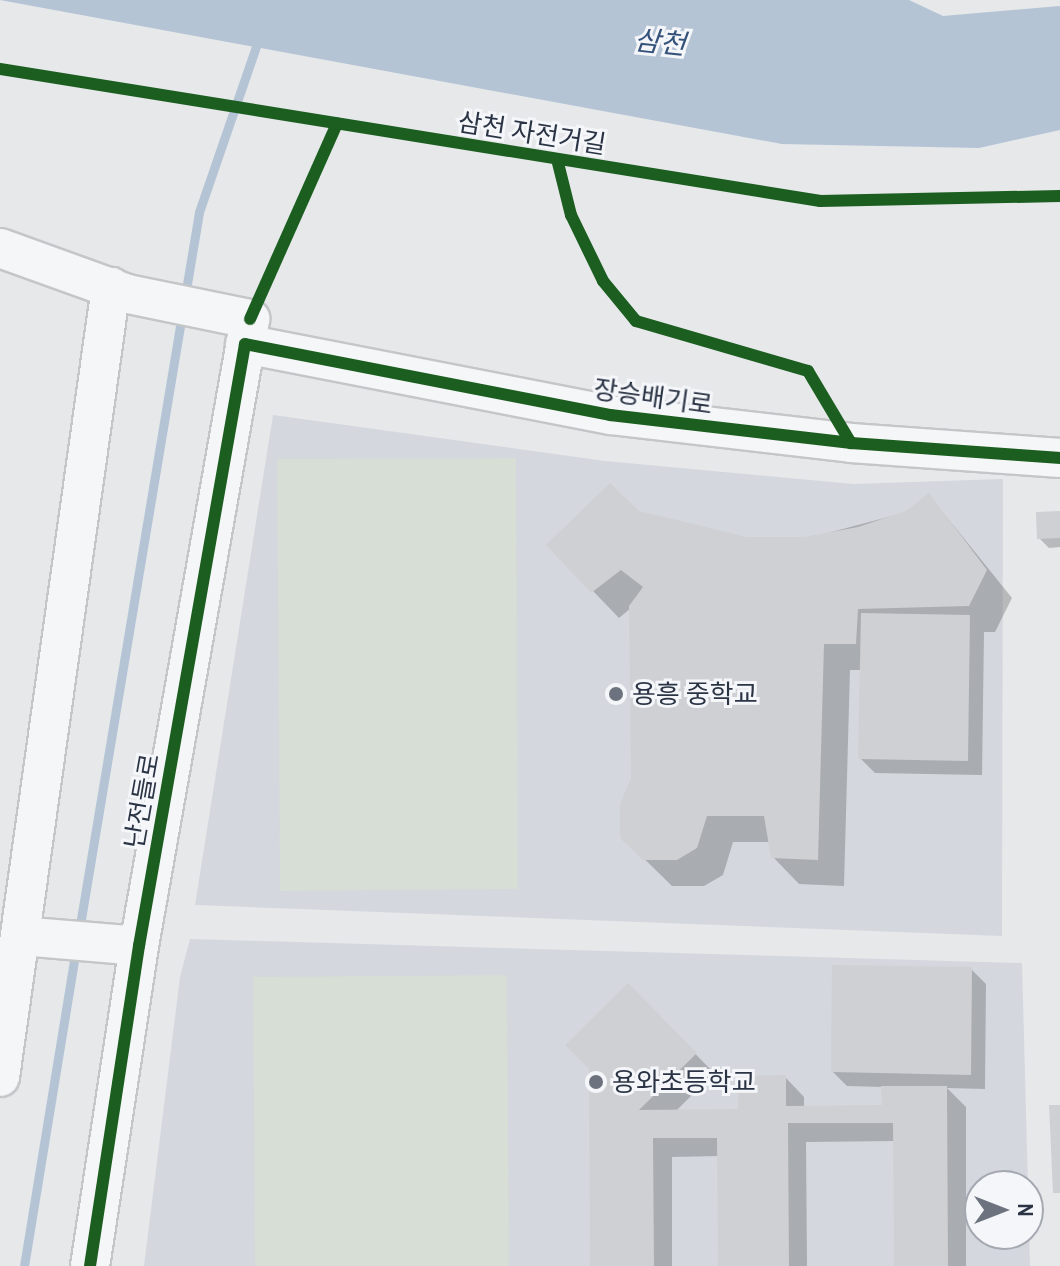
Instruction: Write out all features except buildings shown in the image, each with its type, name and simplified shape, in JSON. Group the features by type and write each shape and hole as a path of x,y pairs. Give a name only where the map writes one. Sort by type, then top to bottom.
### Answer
{"street":[{"name":"장승배기로","path":"0,248 120,291 247,331 610,415 851,443 1060,458"},
{"path":"0,1077 120,291"},
{"name":"난전들로","path":"90,1266 139,946 247,331"},
{"path":"20,936 139,946"}],"shaded area":[{"name":"용흥 중학교","path":"273,415 605,461 853,484 1003,479 1002,936 195,905"},
{"path":"516,458 518,889 280,891 277,459"},
{"name":"용와초등학교","path":"190,939 1022,963 1028,1170 964,1170 964,1250 1030,1250 1030,1266 144,1266 180,977"},
{"path":"507,975 509,1266 255,1266 253,977"}],"water":[{"name":"삼천","path":"0,0 909,0 943,16 1060,6 1060,130 979,148 782,144"}],"waterway":[{"path":"185,296 199,212 259,38"},
{"path":"79,931 182,314"},
{"path":"24,1266 76,950"}],"cycle path":[{"name":"삼천 자전거길","path":"0,69 820,201 1060,196"},
{"path":"250,319 337,124"},
{"name":"삼천 자전거길","path":"557,159 571,215 603,281 636,321 808,371 851,443"},
{"path":"90,1266 139,946 245,344 610,415 851,443 1060,458"}],"place":[{"name":"용흥 중학교","path":"616,694"},
{"name":"용와초등학교","path":"596,1082"}]}
